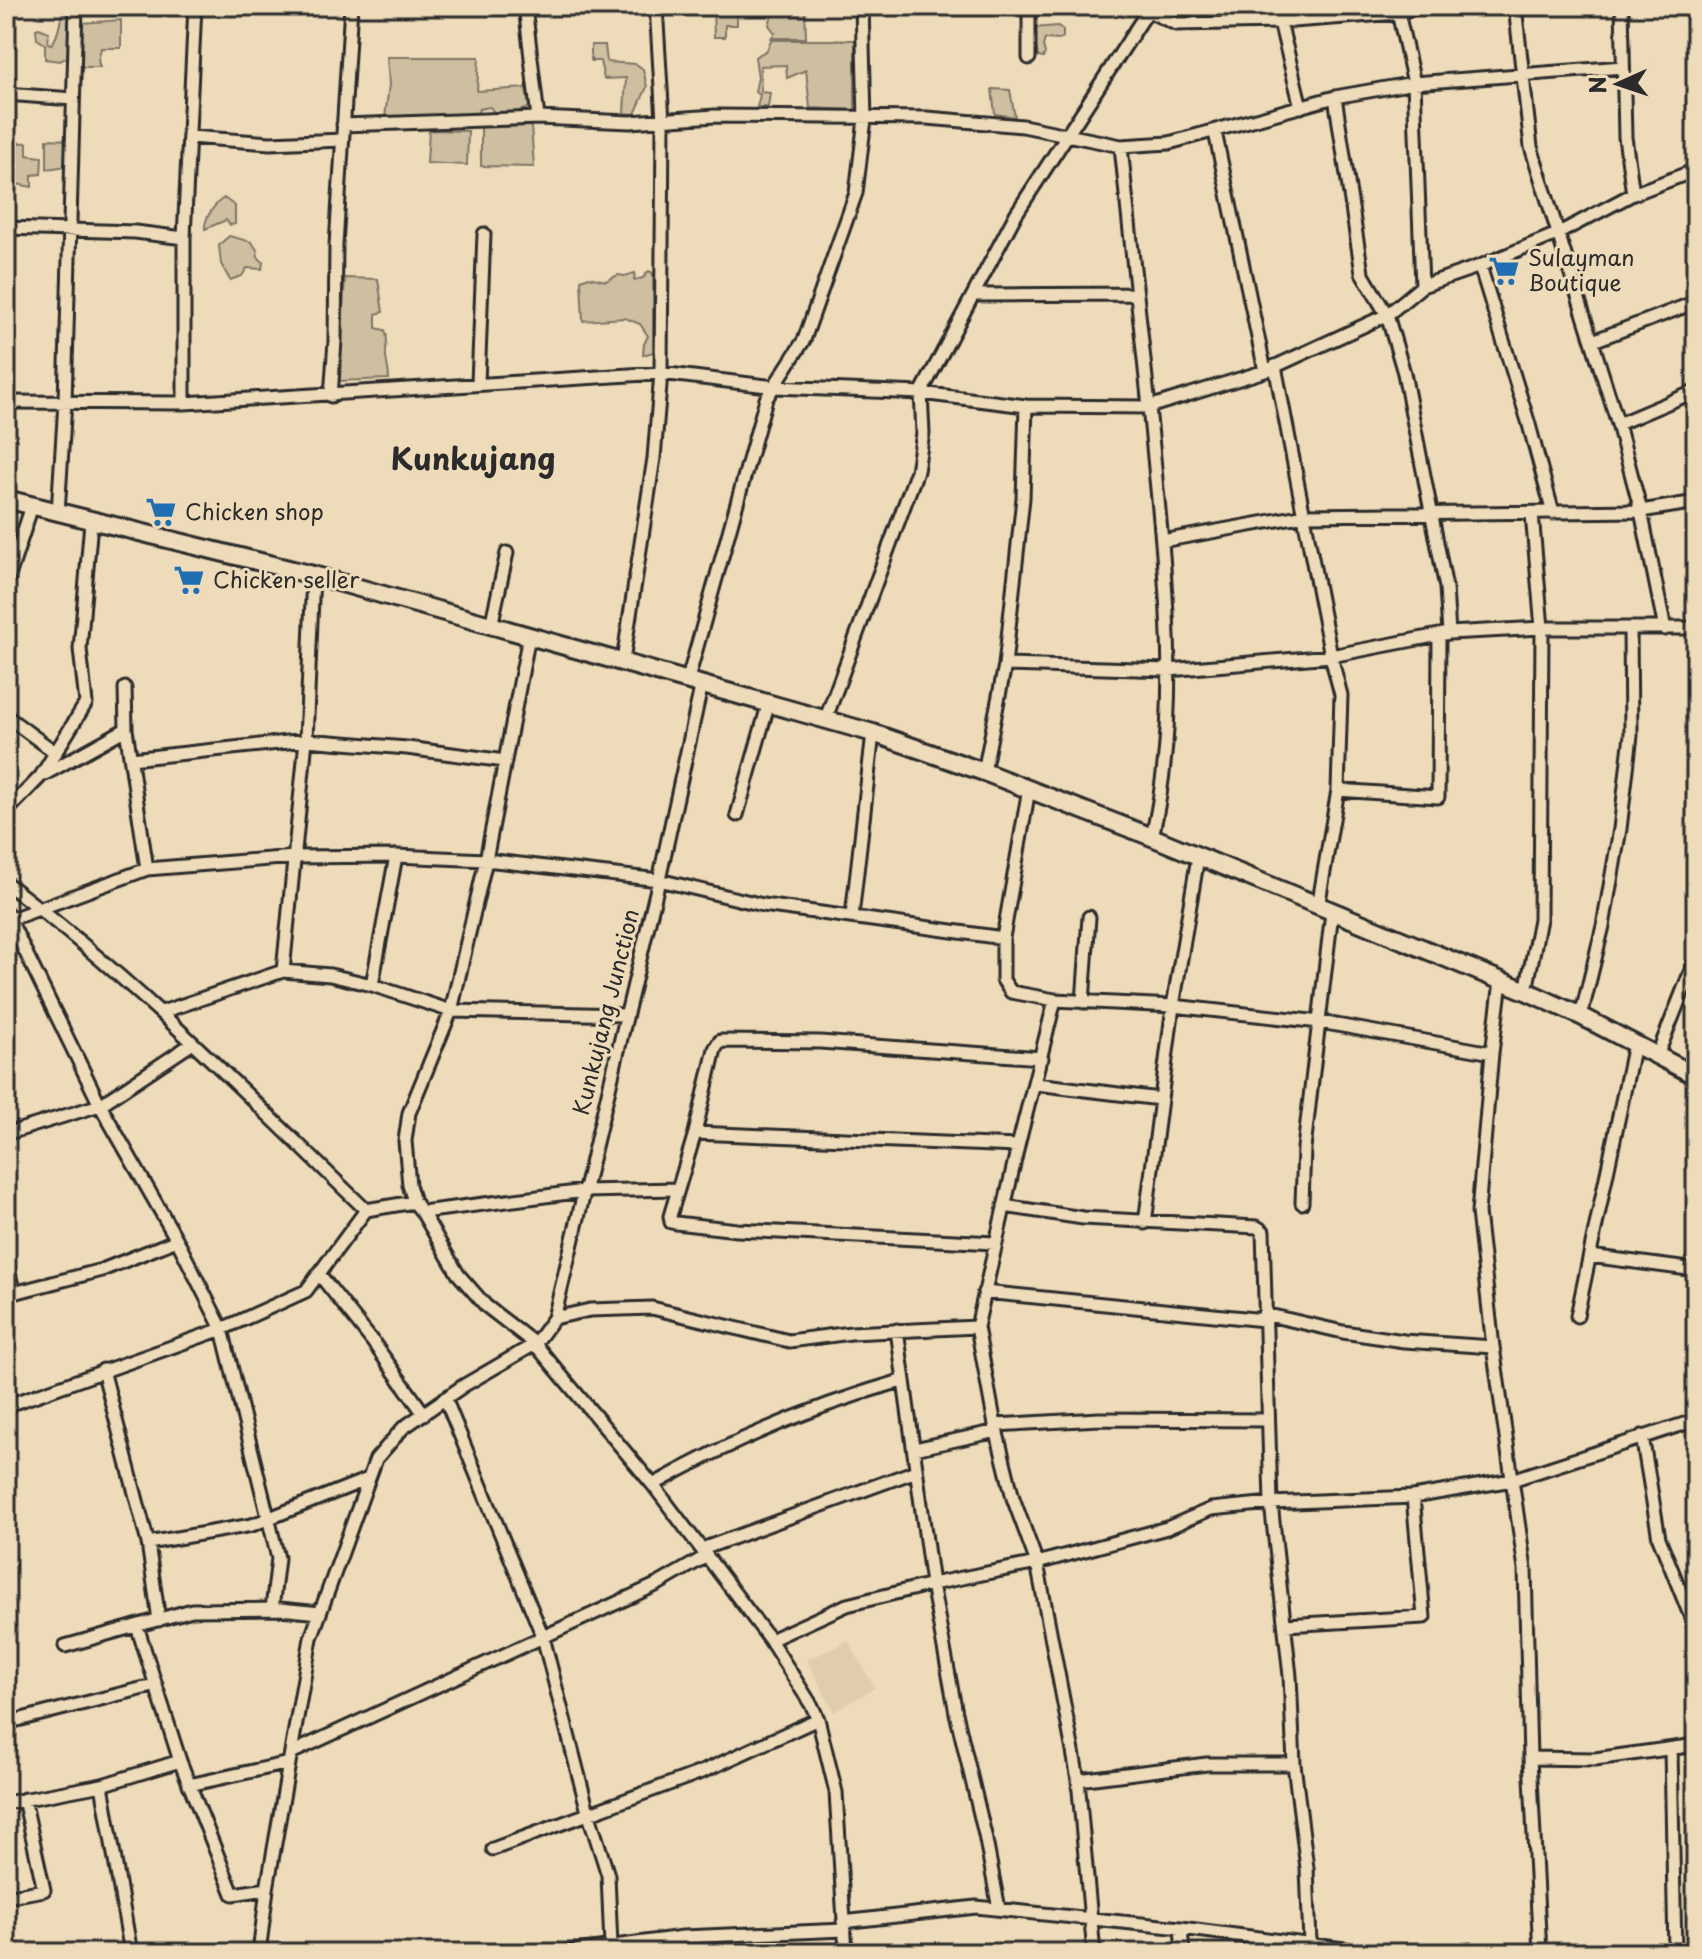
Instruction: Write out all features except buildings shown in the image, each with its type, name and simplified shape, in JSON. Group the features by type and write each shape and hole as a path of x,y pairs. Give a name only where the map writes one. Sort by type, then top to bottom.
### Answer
{"street":[{"path":"58,513 65,402 76,6"},
{"path":"184,403 184,238 195,6"},
{"path":"331,396 351,6"},
{"path":"525,6 538,118"},
{"path":"623,661 654,458 661,373 663,121 656,6"},
{"name":"Kunkujang Junction","path":"535,1344 554,1318 659,880 695,681 766,399 804,340 856,193 865,119 862,6"},
{"path":"1029,6 1029,58"},
{"path":"1280,6 1280,22 1301,107"},
{"path":"826,718 917,471 923,433 921,393 1016,214 1145,7 1176,24 1280,22 1423,6"},
{"path":"1515,6 1531,147 1618,424 1641,511 1665,629"},
{"path":"1622,6 1625,137 1633,194"},
{"path":"1397,10 1414,83 1422,286"},
{"path":"343,125 538,118 663,121 715,116 941,119 1023,126 1121,146 1169,143 1335,97 1414,83 1623,67"},
{"path":"6,94 73,99"},
{"path":"1335,97 1362,273 1387,315 1404,373 1446,588 1438,797 1338,790"},
{"path":"1215,132 1305,515 1341,695 1338,790 1325,910 1320,1022 1304,1148 1302,1203"},
{"path":"190,137 270,143 342,140"},
{"path":"1121,146 1162,541 1169,670 1166,741 1152,837"},
{"path":"6,402 184,403 661,373 775,387 921,393 1026,406 1149,407 1270,368 1387,315 1422,286 1557,234 1633,194 1696,170"},
{"path":"6,228 135,232 184,238"},
{"path":"478,383 484,234"},
{"path":"1480,266 1553,513"},
{"path":"975,295 1136,294"},
{"path":"1593,341 1696,302"},
{"path":"1618,424 1696,391"},
{"path":"984,772 1005,665 1023,498 1026,406"},
{"path":"6,499 313,575 873,733 1152,837 1526,991 1696,1076"},
{"path":"1162,541 1305,515 1641,511 1696,502"},
{"path":"6,585 32,506"},
{"path":"1526,991 1540,919 1542,628 1532,514"},
{"path":"6,812 41,776 86,703 80,649 91,522"},
{"path":"491,626 507,553"},
{"path":"283,971 306,740 313,575"},
{"path":"1005,665 1169,670 1331,656 1444,634 1542,628 1696,628"},
{"path":"1581,1016 1603,926 1620,829 1631,735 1630,628"},
{"path":"529,636 486,860 451,1011 409,1113 405,1141 409,1185 418,1207 458,1274 486,1306 535,1344 653,1485 791,1671 818,1719 836,1792 846,1953"},
{"path":"125,688 126,729 147,869"},
{"path":"737,815 769,702"},
{"path":"6,716 56,753"},
{"path":"41,776 126,729"},
{"path":"852,916 873,733"},
{"path":"131,759 306,740 407,748 505,761"},
{"path":"1696,773 1693,774 1696,803"},
{"path":"1029,789 1003,938 1003,980 1011,992 1055,1000 1173,1006 1320,1022 1492,1053"},
{"path":"272,1609 278,1558 222,1329 177,1240 100,1105 7,918 41,910 147,869 294,857 396,856 486,860 659,880 763,905 1003,938"},
{"path":"372,985 396,856"},
{"path":"1145,1223 1173,1006 1198,857"},
{"path":"6,883 162,1012 366,1210 584,1191 678,1189"},
{"path":"1083,1002 1089,917"},
{"path":"1657,1056 1696,958"},
{"path":"162,1012 283,971 330,975 451,1011 625,1015"},
{"path":"1501,981 1478,1212 1493,1347 1525,1569 1540,1953"},
{"path":"1055,1000 977,1327 1013,1498 1037,1563 1078,1780 1094,1953"},
{"path":"995,1243 737,1230 671,1222 670,1216 695,1133 715,1049 720,1041 820,1042 1042,1058"},
{"path":"6,1134 100,1105 193,1043"},
{"path":"1577,1316 1634,1044"},
{"path":"1036,1084 1160,1099"},
{"path":"695,1133 1018,1146"},
{"path":"1004,1206 1083,1218 1257,1227 1263,1231 1271,1503 1285,1625 1294,1764 1307,1868 1310,1943"},
{"path":"6,1406 222,1329 306,1291 366,1210"},
{"path":"6,1262 10,1294 102,1270 177,1240"},
{"path":"1590,1256 1696,1270"},
{"path":"319,1274 424,1414"},
{"path":"984,1292 1264,1317 1404,1341 1493,1347"},
{"path":"554,1318 590,1310 652,1308 789,1341 851,1333 977,1327"},
{"path":"897,1330 932,1584 956,1713 999,1909"},
{"path":"259,1953 267,1889 311,1638 376,1459 403,1428 445,1398 535,1344"},
{"path":"103,1370 148,1543 159,1620"},
{"path":"653,1485 752,1434 849,1396 904,1380"},
{"path":"445,1398 543,1637 588,1812 608,1875 609,1949"},
{"path":"914,1449 996,1428 1099,1419 1267,1420"},
{"path":"770,1640 847,1605 1037,1563 1167,1528 1211,1509 1271,1503 1413,1497 1512,1480 1696,1420"},
{"path":"1642,1436 1659,1538 1696,1630"},
{"path":"189,1785 290,1758 658,1584 704,1553 916,1471"},
{"path":"148,1543 252,1525 368,1479"},
{"path":"1285,1625 1424,1617 1413,1497"},
{"path":"65,1646 192,1610 272,1609 320,1613"},
{"path":"137,1626 180,1761 233,1894 267,1889"},
{"path":"6,1723 156,1685"},
{"path":"493,1849 704,1771 818,1719"},
{"path":"1530,1758 1595,1759 1696,1745"},
{"path":"1671,1749 1675,1953"},
{"path":"6,1803 102,1785 180,1761"},
{"path":"1078,1780 1207,1764 1294,1764"},
{"path":"102,1785 131,1953"},
{"path":"6,1897 44,1890 24,1799"},
{"path":"561,1953 683,1937 843,1926 976,1907 1181,1928 1376,1953"},
{"path":"1181,1928 1183,1953"},
{"path":"1284,1940 1284,1953"}],"shaded area":[{"path":"72,6 81,23 121,20 121,48 101,48 100,67 82,67 81,30 72,55 60,61 45,59 45,44 37,39 36,29 49,32 48,43 52,44 63,11"},
{"path":"737,6 737,25 725,25 725,37 714,37 713,7"},
{"path":"757,6 805,6 806,38 771,38 775,33 769,25 772,15 757,10"},
{"path":"1058,26 1063,30 1063,37 1059,40 1045,39 1045,53 1043,58 1038,57 1036,44 1032,40 1033,28"},
{"path":"771,40 855,40 855,110 810,108 806,70 787,78 786,65 760,66 761,92 770,93 768,107 757,107 760,95 755,92 758,77 755,57 767,50"},
{"path":"591,45 605,45 607,62 636,64 643,69 647,87 635,114 624,113 626,78 604,79 600,61 591,61"},
{"path":"387,57 479,57 477,91 526,88 529,108 516,112 494,112 490,107 479,109 476,117 468,120 385,118 389,84"},
{"path":"992,89 1010,90 1015,117 995,114"},
{"path":"531,126 534,167 481,166 481,127"},
{"path":"429,130 468,131 467,165 427,163"},
{"path":"47,139 68,140 67,166 47,169"},
{"path":"6,142 27,143 27,155 42,157 41,174 32,175 32,187 6,182"},
{"path":"224,198 235,206 235,224 230,225 226,220 205,229 211,212"},
{"path":"229,236 252,242 263,262 262,269 247,268 242,276 230,280 221,264 219,245"},
{"path":"649,271 653,273 653,352 643,355 648,336 640,324 625,318 583,321 581,280 589,277 606,281 618,275 635,273 634,280 643,278"},
{"path":"345,278 378,279 383,312 376,314 376,328 386,333 389,379 339,381"},
{"path":"848,1641 875,1688 834,1712 807,1660"}],"place":[{"name":"Sulayman Boutique","path":"1504,271"},
{"name":"Chicken shop","path":"161,512"},
{"name":"Chicken seller","path":"189,580"}],"district":[{"name":"Kunkujang","path":"473,460"}]}
